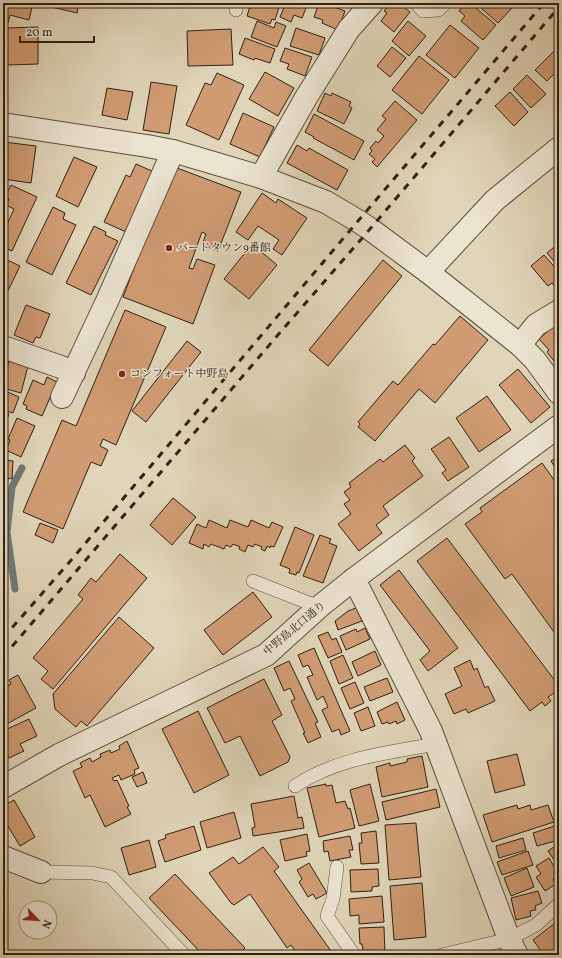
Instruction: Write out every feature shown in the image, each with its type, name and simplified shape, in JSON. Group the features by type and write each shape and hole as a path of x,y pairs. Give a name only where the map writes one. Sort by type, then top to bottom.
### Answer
{"street":[{"path":"261,177 306,96 349,29 372,3"},
{"path":"3,124 173,151 261,177 326,202 370,229 520,344 535,360 559,393"},
{"path":"428,272 494,200 559,148"},
{"path":"62,397 173,151"},
{"path":"520,344 536,325 559,311"},
{"path":"3,347 74,373"},
{"name":"中野島北口通り","path":"3,786 59,755 266,655 319,607 354,579 559,426"},
{"path":"354,579 431,731 513,947"},
{"path":"3,857 41,872"}],"lane":[{"path":"416,3 423,11 438,10 446,3"},
{"path":"253,580 319,607"},
{"path":"295,786 308,777 337,765 370,755 436,744"},
{"path":"337,867 333,899 327,916 354,955"},
{"path":"41,872 92,874 111,878 184,955"},
{"path":"442,955 513,947 559,904"}],"building":[{"path":"3,3 33,3 29,20 10,15 8,23 3,22"},
{"path":"44,3 79,3 77,13 43,5"},
{"path":"188,3 218,3 218,5 188,5"},
{"path":"251,3 267,3 279,7 275,20 272,19 270,24 247,16"},
{"path":"286,3 308,3 302,18 294,15 291,22 280,17"},
{"path":"319,3 324,3 345,11 338,30 322,23 323,20 314,17"},
{"path":"337,3 351,3 349,8"},
{"path":"391,3 399,3 410,12 394,32 381,21 387,13 384,11"},
{"path":"466,3 470,3 496,25 483,40 461,21 465,16 459,11"},
{"path":"484,3 512,3 515,5 498,23 480,7"},
{"path":"257,21 274,28 276,22 286,26 277,47 251,37"},
{"path":"408,21 426,36 409,56 392,41"},
{"path":"450,25 479,48 455,78 426,55"},
{"path":"38,27 38,64 7,65 6,28"},
{"path":"296,28 325,38 319,55 290,46"},
{"path":"231,29 233,65 188,66 187,31"},
{"path":"245,38 275,49 270,63 255,58 254,60 239,54"},
{"path":"559,46 559,77 555,73 547,81 535,70"},
{"path":"392,47 406,58 390,77 377,66"},
{"path":"285,48 312,57 305,76 287,69 289,64 280,61"},
{"path":"419,56 449,80 422,114 392,90"},
{"path":"265,72 294,88 278,116 249,99"},
{"path":"217,73 244,85 219,140 186,125 205,83 211,85"},
{"path":"527,75 546,94 531,108 513,89"},
{"path":"151,82 177,86 169,134 143,130"},
{"path":"107,88 133,92 127,120 102,115"},
{"path":"510,92 528,112 514,126 495,106"},
{"path":"325,93 331,96 332,93 351,102 349,106 352,108 344,124 317,111"},
{"path":"395,101 417,120 377,167 372,162 375,159 369,154 372,151 370,148 376,141 378,143 384,136 377,130 386,119 382,116"},
{"path":"243,113 274,127 260,157 230,144"},
{"path":"314,114 364,141 354,160 313,138 314,137 305,132"},
{"path":"4,142 36,146 31,183 3,179 6,161 3,161"},
{"path":"297,145 307,151 309,148 348,170 337,190 287,163"},
{"path":"74,157 97,167 78,207 56,196"},
{"path":"136,164 154,172 126,232 104,222 126,175 130,177"},
{"name":"バードタウン9番館","path":"177,168 241,192 218,251 202,245 206,234 202,232 189,268 193,269 197,259 215,265 193,324 123,297 165,187 169,189"},
{"path":"11,185 37,197 12,251 3,247 3,233 14,209 6,205 9,199 5,197"},
{"path":"262,193 276,203 278,199 307,218 282,255 273,249 279,240 258,226 248,240 236,232"},
{"path":"53,207 65,213 63,219 76,225 52,275 26,262"},
{"path":"94,226 106,232 105,235 118,241 91,295 66,283"},
{"path":"559,243 559,267 547,253"},
{"path":"252,244 277,265 249,299 224,279"},
{"path":"544,255 559,272 559,291 552,283 548,286 531,266"},
{"path":"3,258 20,266 3,301"},
{"path":"383,260 402,276 328,366 309,350"},
{"path":"26,305 50,314 40,338 36,337 33,343 14,335"},
{"name":"コンフォート中野島","path":"125,310 166,327 116,445 103,439 100,446 108,450 101,466 91,462 63,529 23,512 62,420 76,426"},
{"path":"460,316 488,340 435,403 419,389 375,441 358,427 360,424 358,422 393,381 398,385 433,344 435,345"},
{"path":"556,324 559,327 559,356 554,361 547,352 549,350 539,339"},
{"path":"187,341 201,352 146,422 132,411"},
{"path":"9,361 28,366 21,393 3,388"},
{"path":"518,369 550,407 531,423 499,385"},
{"path":"47,377 57,382 42,416 26,409 27,406 23,404 33,380 44,385"},
{"path":"3,390 19,397 13,413 3,410"},
{"path":"487,396 511,430 479,452 456,418"},
{"path":"3,412 9,414 3,430"},
{"path":"17,418 35,426 21,457 6,450 10,440 8,439"},
{"path":"449,437 469,467 448,481 442,473 446,470 431,449"},
{"path":"405,445 415,458 412,461 423,476 383,506 389,515 376,525 382,533 359,551 338,524 351,514 344,504 350,500 344,492 351,487 349,483 380,459 383,462"},
{"path":"559,455 559,474 551,461"},
{"path":"3,460 13,461 12,479 8,478 6,499 3,499"},
{"path":"542,463 559,487 559,639 512,574 505,579 465,524 482,512 480,508"},
{"path":"173,498 196,517 172,545 150,525"},
{"path":"209,520 227,528 230,520 248,527 251,520 269,528 272,522 283,527 274,547 270,546 270,548 267,546 265,551 261,549 262,547 255,544 253,547 248,545 245,552 239,549 240,547 233,544 231,547 226,545 224,549 211,544 209,547 204,544 203,549 189,543 197,524 206,528"},
{"path":"40,523 58,530 53,543 35,535"},
{"path":"295,527 314,535 299,573 297,572 296,575 289,573 290,569 280,565"},
{"path":"320,535 331,539 329,543 337,546 323,583 303,576"},
{"path":"447,538 559,686 559,690 548,697 551,701 545,706 542,702 530,711 417,561"},
{"path":"120,554 147,578 53,689 41,679 48,671 33,658 83,599 78,595 91,578 96,582"},
{"path":"399,570 458,648 428,671 420,660 430,651 380,585"},
{"path":"253,592 272,617 223,655 204,630"},
{"path":"356,608 362,621 338,630 335,621 348,611"},
{"path":"119,617 154,648 87,726 81,721 76,727 55,709 53,694"},
{"path":"365,628 370,639 346,650 340,636 356,629 357,632"},
{"path":"328,632 332,640 336,638 342,652 328,658 318,636"},
{"path":"314,648 350,731 341,735 339,729 332,732 322,710 328,707 323,696 317,700 307,677 313,675 308,665 303,667 298,655"},
{"path":"375,651 381,665 358,676 352,662"},
{"path":"343,655 353,678 339,684 330,661"},
{"path":"470,660 474,670 477,668 485,688 488,686 495,701 468,713 466,709 454,714 445,694 462,686 454,668"},
{"path":"289,661 318,722 315,723 321,737 308,743 291,701 295,699 290,688 284,691 274,668"},
{"path":"18,675 36,708 3,726 3,688 11,684 9,680"},
{"path":"387,678 393,692 370,701 364,687"},
{"path":"264,679 282,715 272,721 290,757 288,762 260,776 240,736 225,743 207,708"},
{"path":"355,682 364,703 350,709 341,688"},
{"path":"397,702 405,720 397,724 396,721 389,724 388,722 382,724 377,712"},
{"path":"368,707 375,726 361,731 354,713"},
{"path":"198,711 229,775 194,793 162,729"},
{"path":"29,719 37,736 20,744 24,751 9,758 3,746 3,731"},
{"path":"127,741 139,768 134,770 135,774 121,780 119,775 112,778 114,781 117,780 131,814 105,827 90,795 85,798 73,771 82,767 80,763 90,758 92,762 101,757 100,754 110,750 111,753 120,749 119,746"},
{"path":"517,754 525,785 495,793 487,761"},
{"path":"3,756 7,764 3,766"},
{"path":"422,756 428,787 382,797 376,767 390,763 390,766 407,762 407,759"},
{"path":"143,772 147,783 137,787 132,777"},
{"path":"326,784 326,786 332,785 336,803 345,801 348,809 350,808 355,828 319,837 307,788"},
{"path":"370,784 379,821 359,826 350,790"},
{"path":"436,789 440,807 386,820 382,802"},
{"path":"294,796 298,818 302,817 304,828 253,836 252,828 255,827 251,804"},
{"path":"14,800 35,837 20,846 3,818 3,806"},
{"path":"517,805 518,809 530,805 531,810 548,805 554,822 492,842 483,815"},
{"path":"234,812 241,838 207,848 200,822"},
{"path":"416,823 421,877 389,880 385,825"},
{"path":"558,825 559,840 537,846 533,833"},
{"path":"194,826 201,850 165,862 158,841 166,838 165,835"},
{"path":"376,831 379,863 361,864 359,843 362,843 361,833"},
{"path":"307,834 310,851 306,852 307,856 285,861 280,840"},
{"path":"350,836 353,850 349,850 351,857 330,861 328,851 324,852 323,841"},
{"path":"523,838 526,850 499,858 496,846"},
{"path":"149,840 156,867 129,875 121,848"},
{"path":"558,844 559,846 559,867 548,851"},
{"path":"263,847 279,867 274,871 331,951 325,955 298,955 291,945 287,948 250,894 234,905 209,873 233,857 239,864"},
{"path":"528,851 533,865 502,875 497,862"},
{"path":"549,858 559,875 553,879 556,884 545,891 536,877 541,874 536,866"},
{"path":"309,863 327,893 316,899 313,894 308,897 299,882 302,879 297,870"},
{"path":"527,868 534,887 511,896 504,878"},
{"path":"378,869 379,886 372,887 372,891 351,892 350,870"},
{"path":"175,874 245,948 238,955 203,955 149,898"},
{"path":"422,883 426,937 394,940 390,886"},
{"path":"538,891 542,903 535,906 536,910 530,911 531,916 516,920 511,898"},
{"path":"382,896 384,922 359,924 359,915 350,916 349,899"},
{"path":"555,923 559,928 559,946 548,955 544,955 533,940"},
{"path":"384,927 385,955 373,955 372,950 363,951 362,944 360,944 359,928"},
{"path":"498,951 499,955 486,955"}],"waterway":[{"path":"15,589 7,532 12,487 22,468"}],"railway":[{"path":"3,638 67,565 544,3"},
{"path":"3,657 559,7"}],"place":[{"name":"バードタウン9番館","path":"169,248"},
{"name":"コンフォート中野島","path":"122,374"}]}
